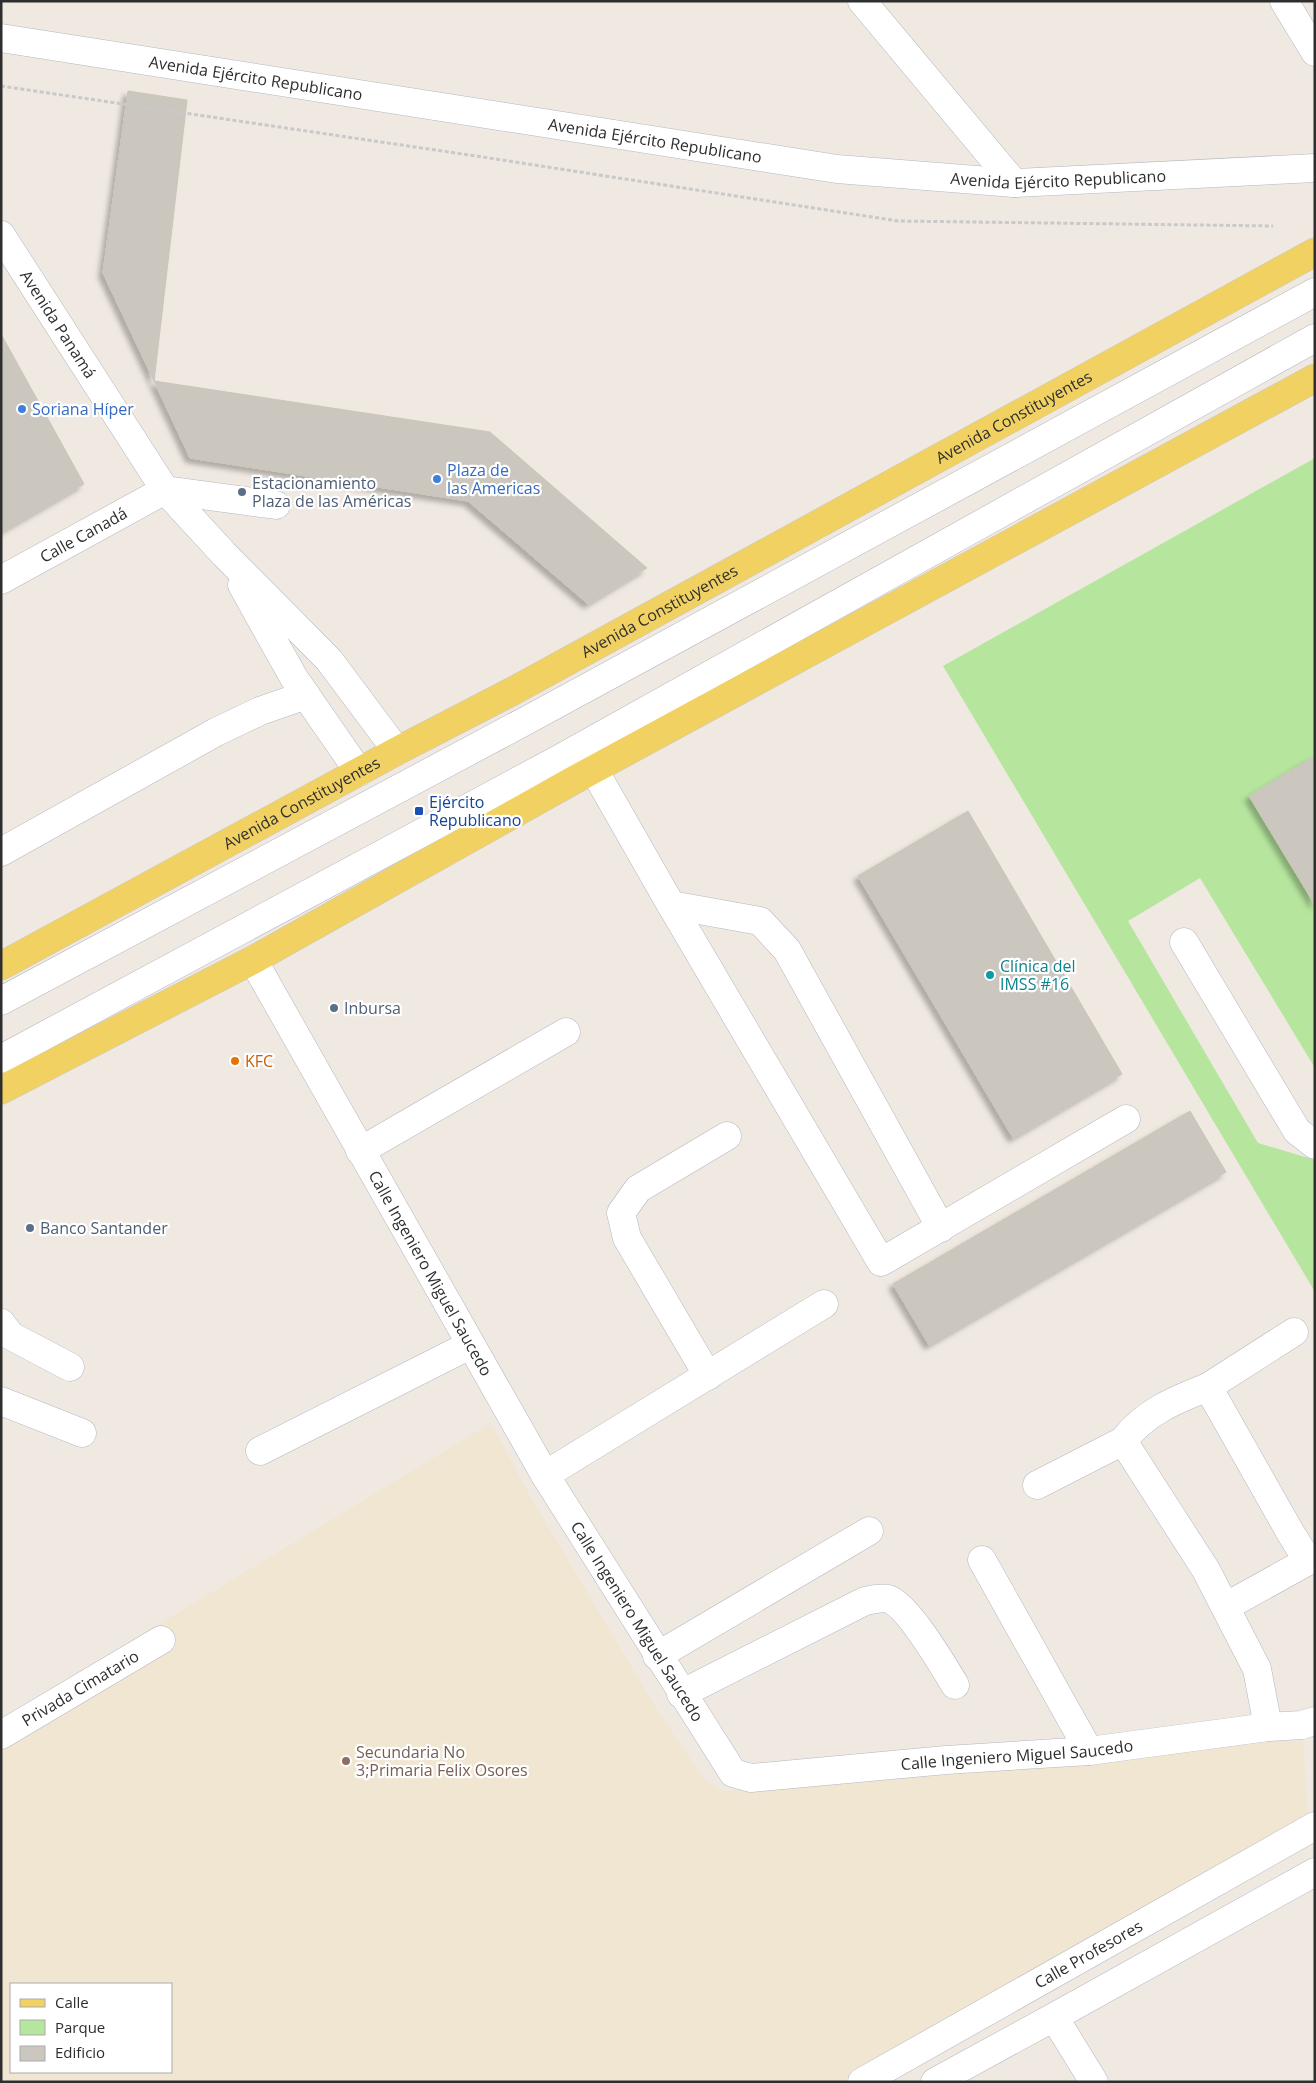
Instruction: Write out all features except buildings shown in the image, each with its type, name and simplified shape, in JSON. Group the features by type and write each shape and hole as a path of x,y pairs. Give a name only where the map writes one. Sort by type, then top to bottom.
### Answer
{"main road":[{"name":"Avenida Constituyentes","path":"1,966 397,751 513,691 1315,252"},
{"path":"1,1090 253,960 594,770 1315,378"}],"street":[{"path":"862,1 1014,183"},
{"path":"1284,1 1315,52"},
{"name":"Avenida Ejército Republicano","path":"1,38 837,170 1014,183 1315,168"},
{"name":"Avenida Panamá","path":"1,235 166,490 224,554"},
{"path":"1,1001 522,722 1315,292"},
{"path":"1,1059 559,759 1315,338"},
{"path":"166,490 276,505"},
{"name":"Calle Canadá","path":"1,580 166,490"},
{"path":"224,554 329,660 397,751"},
{"path":"224,554 294,678 359,772"},
{"path":"1,852 216,732 260,711 306,696"},
{"path":"594,770 671,905 881,1262 1126,1119"},
{"path":"671,905 760,921 787,950 941,1228"},
{"path":"1184,942 1297,1131 1315,1145"},
{"name":"Calle Ingeniero Miguel Saucedo","path":"253,960 545,1475 732,1774 751,1778 946,1760 1089,1751 1268,1727 1302,1725 1315,1721"},
{"path":"360,1151 566,1032"},
{"path":"708,1376 627,1238 621,1213 638,1189 727,1136"},
{"path":"545,1475 824,1304"},
{"path":"1,1323 12,1336 70,1367"},
{"path":"1037,1485 1123,1441 1148,1415 1171,1401 1208,1387 1294,1332"},
{"path":"260,1450 470,1345"},
{"path":"1208,1387 1290,1532 1312,1559 1225,1607"},
{"path":"1,1401 82,1433"},
{"path":"1123,1441 1206,1570 1257,1669 1268,1727"},
{"path":"658,1656 869,1531"},
{"path":"982,1560 1089,1751"},
{"path":"681,1694 865,1601 888,1598 902,1607 955,1685"},
{"name":"Privada Cimatario","path":"1,1735 160,1640"},
{"name":"Calle Profesores","path":"865,2081 1315,1826"},
{"path":"935,2082 1054,2018 1315,1872"},
{"path":"1054,2018 1094,2082"}],"path":[{"path":"1,86 466,154 898,221 1273,226"}],"shaded area":[{"name":"Secundaria No 3;Primaria Felix Osores","path":"488,1425 493,1428 531,1498 656,1708 705,1781 725,1791 1271,1741 1303,1741 1308,1817 841,2082 1,2082 1,1720"}],"green space":[{"path":"1315,458 1315,756 1249,796 1315,905 1315,1068 1200,878 1128,921 1258,1143 1315,1160 1315,1292 943,666"}],"place":[{"name":"Soriana Híper","path":"22,409"},
{"name":"Plaza de las Americas","path":"437,479"},
{"name":"Estacionamiento Plaza de las Américas","path":"242,492"},
{"name":"Ejército Republicano","path":"419,811"},
{"name":"Clínica del IMSS #16","path":"990,975"},
{"name":"Inbursa","path":"334,1008"},
{"name":"KFC","path":"235,1061"},
{"name":"Banco Santander","path":"30,1228"},
{"name":"Secundaria No 3;Primaria Felix Osores","path":"346,1761"}]}
